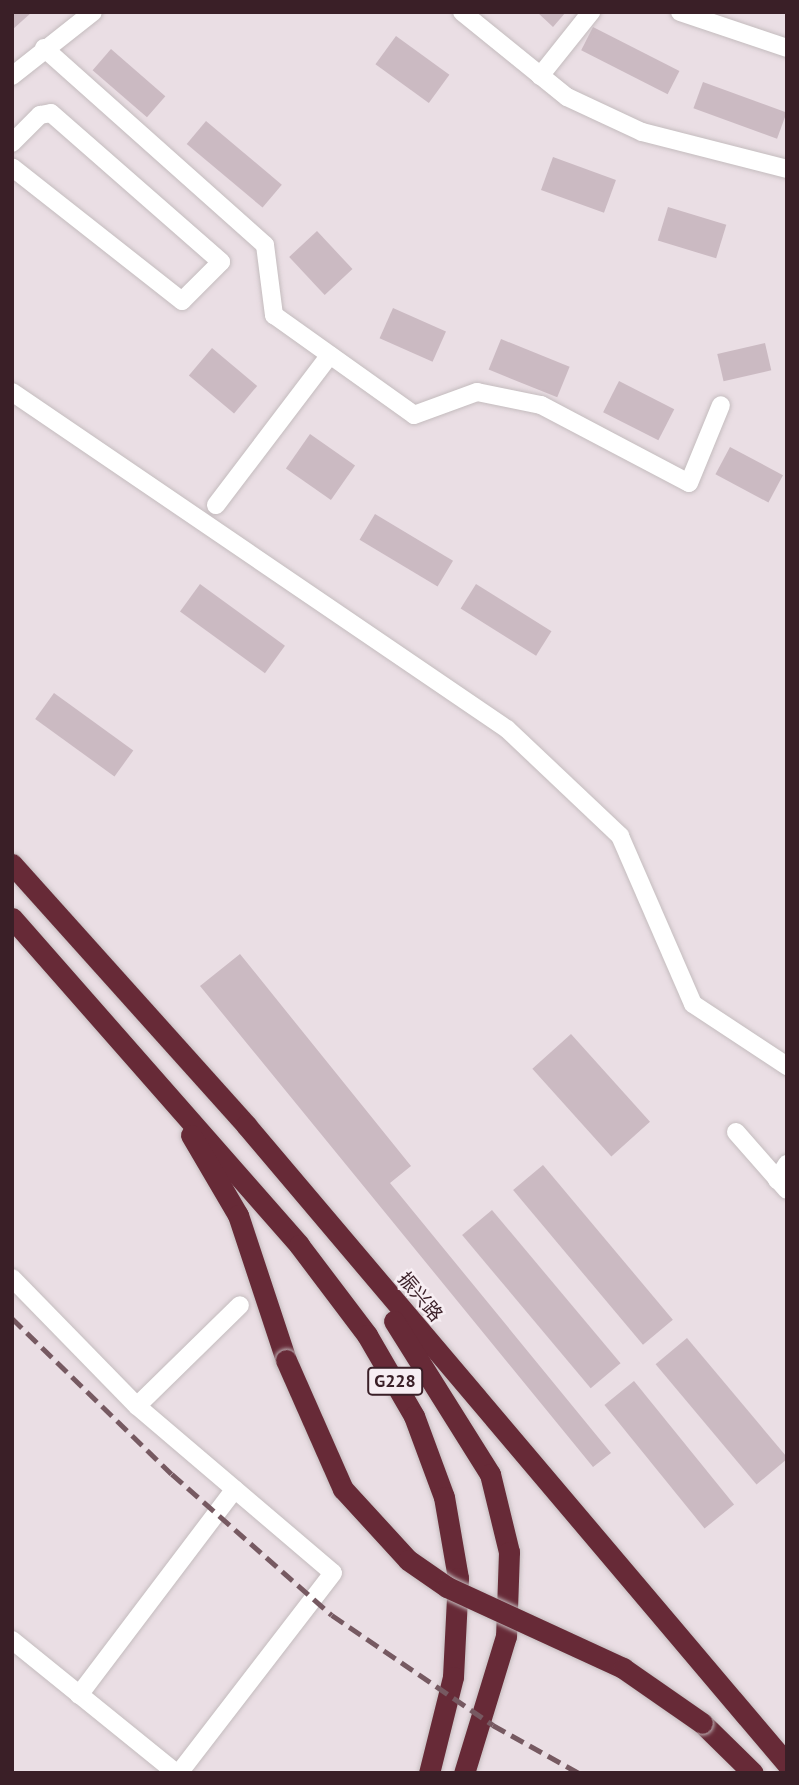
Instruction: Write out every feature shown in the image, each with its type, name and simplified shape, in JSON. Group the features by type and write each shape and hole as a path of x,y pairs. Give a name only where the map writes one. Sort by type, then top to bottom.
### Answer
{"highway":[{"name":"振兴路","path":"12,864 326,1221 787,1764"},
{"name":"G228","path":"12,918 143,1063 360,1325 431,1457 453,1540 458,1625 429,1773"},
{"path":"143,1063 238,1215 286,1360 343,1489 408,1560 458,1593 622,1668 702,1723 753,1773"},
{"path":"326,1221 470,1434 502,1512 511,1592 506,1636 464,1773"}],"street":[{"path":"12,76 44,48 93,12"},
{"path":"463,12 540,76 642,132 787,169"},
{"path":"540,76 591,12"},
{"path":"680,12 787,48"},
{"path":"44,48 265,246 274,316 414,415 477,392 541,405 689,483 722,405"},
{"path":"12,143 40,115 51,113 221,261 182,301 12,167"},
{"path":"216,505 330,355"},
{"path":"12,392 507,729 620,836 692,1004 787,1066"},
{"path":"736,1132 784,1178"},
{"path":"12,1278 137,1406 333,1573 177,1773 12,1640"},
{"path":"137,1406 240,1305"},
{"path":"79,1695 235,1489"}],"building":[{"path":"12,12 32,12 12,30"},
{"path":"537,12 566,12 553,27"},
{"path":"593,27 679,71 668,94 581,50"},
{"path":"396,36 449,75 429,103 375,64"},
{"path":"111,49 165,96 147,117 93,70"},
{"path":"703,82 787,112 777,139 693,108"},
{"path":"206,121 282,185 263,208 187,144"},
{"path":"553,157 616,180 604,213 541,190"},
{"path":"668,207 726,225 716,258 658,240"},
{"path":"317,231 352,269 325,295 289,257"},
{"path":"393,308 446,332 433,362 380,338"},
{"path":"501,339 570,367 557,397 489,370"},
{"path":"765,343 771,370 724,381 717,354"},
{"path":"212,348 257,386 234,414 189,376"},
{"path":"619,381 674,409 658,440 603,412"},
{"path":"310,434 355,466 331,500 286,468"},
{"path":"730,447 783,475 768,503 715,474"},
{"path":"375,514 453,561 438,587 360,540"},
{"path":"200,584 285,646 265,673 180,612"},
{"path":"476,584 551,631 536,656 461,609"},
{"path":"54,693 133,751 114,776 35,719"},
{"path":"240,954 411,1166 390,1183 611,1453 593,1467 200,986"},
{"path":"571,1034 650,1122 611,1156 532,1069"},
{"path":"543,1165 673,1320 643,1345 513,1190"},
{"path":"492,1210 621,1363 591,1388 462,1235"},
{"path":"687,1338 787,1457 757,1485 656,1364"},
{"path":"634,1381 734,1505 705,1528 604,1405"}],"railway":[{"path":"12,1318 172,1474 332,1615 493,1725 579,1773"}]}
